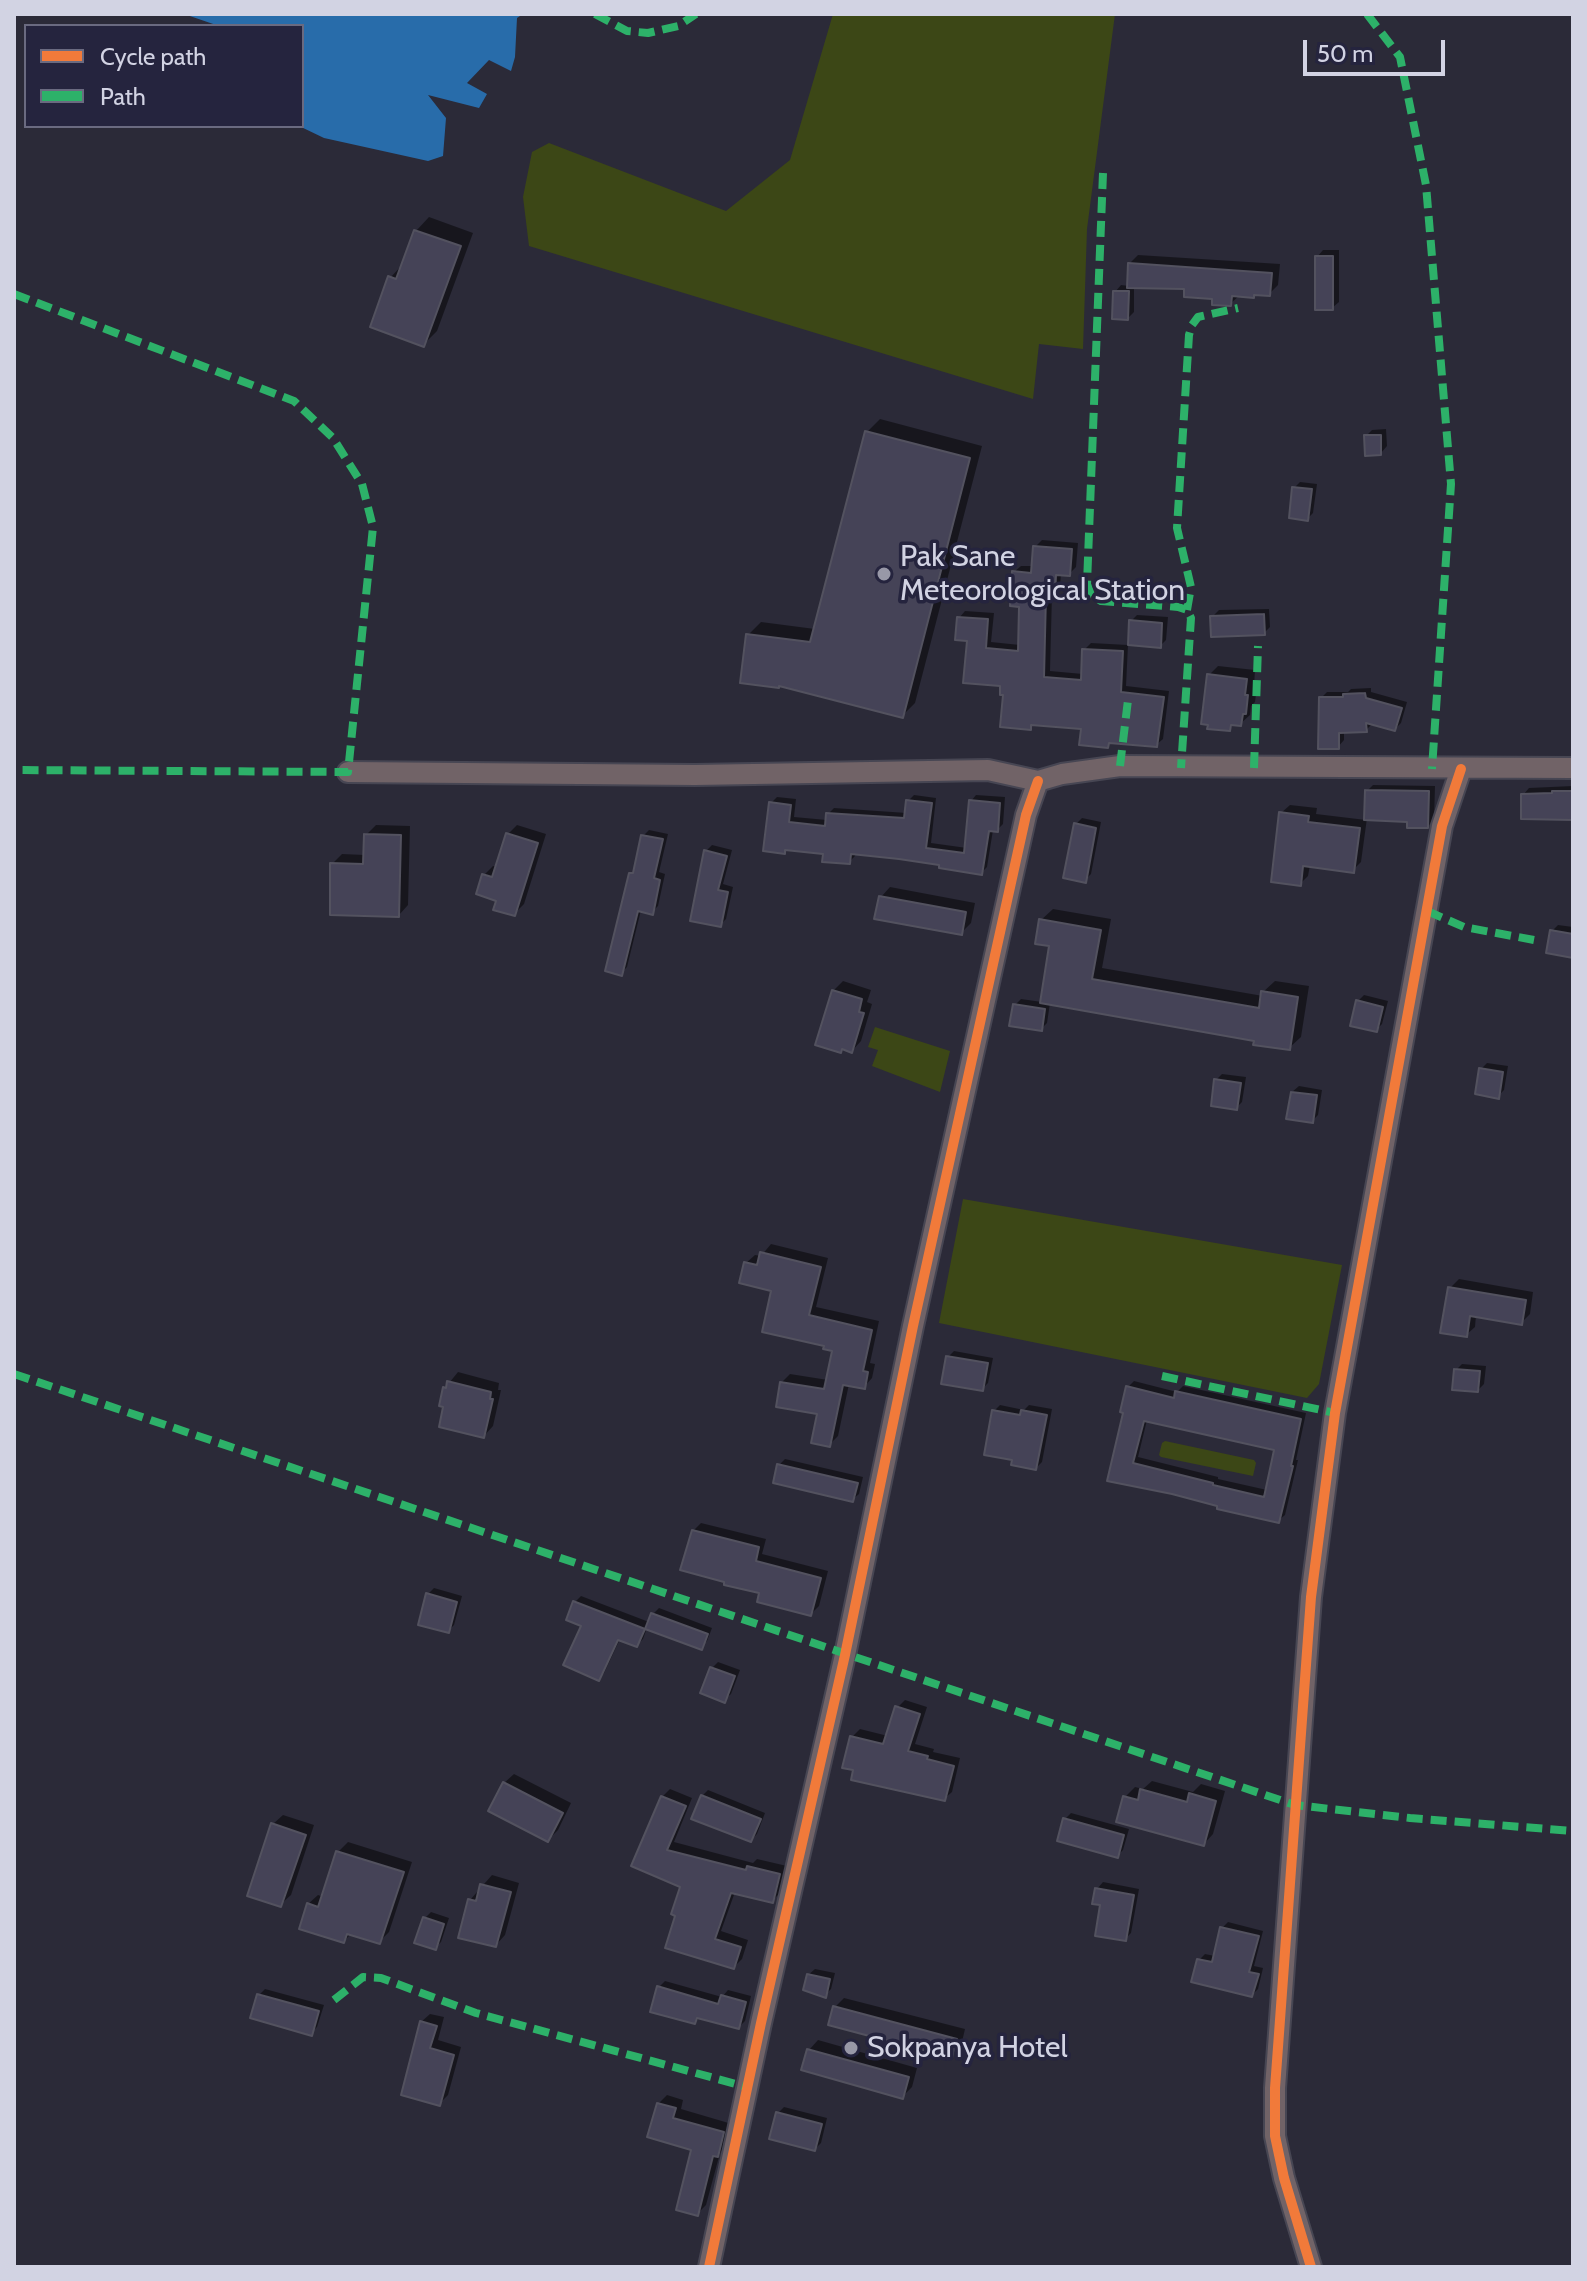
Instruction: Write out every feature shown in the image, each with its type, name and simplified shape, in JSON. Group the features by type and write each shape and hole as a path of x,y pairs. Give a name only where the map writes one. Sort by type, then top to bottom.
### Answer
{"street":[{"path":"348,772 695,775 988,770 1038,781 1062,774 1120,766 1573,768"},
{"path":"1311,2267 1284,2178 1275,2136 1276,2073 1311,1597 1335,1413 1442,826 1461,769"},
{"path":"709,2267 1026,815 1038,781"}],"green space":[{"path":"833,14 1115,14 1087,229 1083,349 1039,344 1033,399 529,246 523,197 532,152 549,143 726,211 790,160"},
{"path":"875,1027 950,1051 940,1092 872,1066 878,1050 868,1047"},
{"path":"963,1199 1342,1265 1319,1384 1307,1398 939,1323"},
{"path":"1165,1441 1254,1460 1253,1476 1161,1457 1162,1443"}],"water":[{"path":"184,14 523,14 517,18 511,71 489,60 467,83 487,94 479,108 428,95 446,118 443,156 428,161 324,138 303,128 304,24 213,24"}],"building":[{"path":"414,230 461,246 424,347 370,327 388,276 396,279"},
{"path":"1315,256 1333,256 1333,310 1315,310"},
{"path":"1128,263 1272,273 1270,296 1232,296 1231,306 1212,305 1212,299 1184,297 1184,289 1127,288"},
{"path":"1113,291 1129,291 1128,320 1112,319"},
{"name":"Pak Sane Meteorological Station","path":"865,431 970,458 903,718 779,686 740,683 746,634 810,642"},
{"path":"1364,435 1381,435 1381,455 1365,456"},
{"path":"1292,487 1312,489 1308,521 1289,518"},
{"path":"1033,546 1072,549 1070,576 1056,575 1055,596 1046,595 1044,677 1081,680 1082,649 1123,651 1121,692 1164,697 1157,747 1109,743 1108,748 1079,745 1081,729 1031,725 1031,730 1000,727 1003,695 1000,695 1000,686 963,683 967,641 955,640 957,617 988,619 986,648 1018,651 1019,607 1010,606 1012,571 1031,573"},
{"path":"1264,614 1265,635 1211,637 1210,616"},
{"path":"1129,620 1162,623 1161,648 1128,645"},
{"path":"1207,674 1247,679 1246,714 1243,714 1241,726 1231,725 1230,731 1207,729 1208,725 1201,724"},
{"path":"1365,693 1366,698 1402,708 1395,731 1366,723 1367,732 1339,733 1339,749 1318,749 1319,697"},
{"path":"1365,790 1429,791 1428,828 1407,828 1407,822 1364,820"},
{"path":"1573,791 1573,820 1521,819 1521,794"},
{"path":"906,800 932,803 926,848 964,853 969,800 1000,803 998,832 989,831 982,875 899,859 851,854 850,864 822,862 823,854 763,851 769,802 791,805 789,822 825,826 826,813 904,818"},
{"path":"1279,812 1309,816 1308,822 1360,828 1354,873 1303,866 1301,886 1271,882"},
{"path":"1074,823 1096,828 1086,883 1063,878"},
{"path":"506,833 538,843 515,916 493,910 496,901 476,894 482,874 492,877"},
{"path":"364,834 401,835 399,917 330,915 330,863 363,864"},
{"path":"641,835 663,839 654,878 660,880 653,915 638,911 622,976 605,971"},
{"path":"704,850 727,856 718,890 728,892 721,927 690,921"},
{"path":"879,896 966,912 962,935 874,919"},
{"path":"1039,919 1101,930 1092,979 1259,1008 1261,991 1298,997 1290,1050 1040,1003 1049,946 1035,944"},
{"path":"1550,930 1573,934 1573,958 1546,953"},
{"path":"832,990 862,999 859,1012 864,1013 852,1053 815,1045"},
{"path":"1356,1000 1383,1007 1377,1032 1350,1026"},
{"path":"1013,1004 1045,1009 1042,1031 1009,1026"},
{"path":"1479,1068 1503,1072 1499,1099 1475,1094"},
{"path":"1214,1079 1241,1083 1237,1110 1211,1106"},
{"path":"1291,1092 1317,1095 1313,1123 1286,1119"},
{"path":"760,1252 821,1267 809,1315 872,1330 863,1371 868,1372 865,1389 843,1385 830,1447 811,1443 817,1414 776,1407 780,1382 824,1389 832,1351 823,1349 824,1346 762,1332 771,1291 739,1283 744,1262 757,1265"},
{"path":"1448,1287 1526,1300 1522,1325 1470,1316 1467,1337 1440,1333"},
{"path":"946,1356 988,1363 983,1391 941,1384"},
{"path":"1454,1369 1480,1371 1478,1392 1452,1390"},
{"path":"447,1381 491,1392 490,1399 493,1399 484,1438 439,1427 443,1407 439,1406"},
{"path":"1126,1386 1174,1398 1175,1391 1301,1419 1279,1523 1217,1509 1217,1506 1172,1494 1107,1481 1123,1413 1120,1412","holes":["1144,1421 1274,1450 1264,1497 1133,1463"]},
{"path":"992,1410 1020,1415 1021,1410 1047,1415 1036,1470 1011,1465 1012,1460 984,1455"},
{"path":"777,1464 858,1483 853,1502 773,1483"},
{"path":"692,1530 759,1547 756,1561 821,1578 811,1616 757,1602 759,1593 680,1570"},
{"path":"426,1593 457,1602 449,1633 418,1625"},
{"path":"573,1601 645,1629 637,1647 618,1640 599,1681 563,1665 581,1626 566,1620"},
{"path":"651,1613 708,1634 702,1650 645,1629"},
{"path":"710,1667 735,1676 725,1703 700,1693"},
{"path":"895,1706 920,1714 908,1751 954,1766 945,1801 851,1780 853,1770 842,1768 850,1736 883,1744"},
{"path":"503,1782 563,1813 548,1842 488,1811"},
{"path":"1140,1789 1187,1802 1189,1793 1216,1801 1204,1846 1116,1822 1123,1796 1138,1800"},
{"path":"701,1795 761,1819 751,1842 691,1819"},
{"path":"661,1796 686,1806 667,1850 746,1870 747,1866 780,1874 773,1903 731,1893 715,1939 741,1947 734,1969 665,1948 680,1887 631,1866"},
{"path":"1063,1818 1124,1835 1118,1858 1057,1841"},
{"path":"271,1823 306,1835 281,1907 247,1896"},
{"path":"336,1851 404,1872 380,1944 347,1934 344,1943 299,1929 307,1903 318,1907"},
{"path":"480,1884 511,1892 496,1947 458,1938 468,1899 476,1901"},
{"path":"1095,1888 1134,1895 1126,1941 1095,1936 1100,1905 1092,1904"},
{"path":"423,1917 444,1924 436,1950 414,1943"},
{"path":"1220,1927 1259,1936 1249,1972 1259,1974 1252,1997 1191,1982 1197,1959 1212,1962"},
{"path":"807,1974 830,1979 826,1998 803,1990"},
{"path":"657,1986 718,2004 721,1995 746,2002 739,2029 697,2018 695,2024 650,2012"},
{"path":"257,1994 319,2011 312,2036 250,2018"},
{"path":"833,2006 957,2039 952,2058 828,2025"},
{"path":"420,2021 437,2026 430,2048 454,2055 440,2106 401,2095"},
{"path":"807,2049 909,2077 903,2099 801,2070"},
{"path":"657,2103 676,2108 673,2118 724,2132 718,2157 713,2156 698,2216 676,2210 691,2150 647,2137"},
{"path":"776,2112 822,2124 815,2151 769,2139"}],"marked path":[{"path":"595,14 627,31 648,33 678,26 696,14"},
{"path":"1367,14 1400,57 1426,185 1451,484 1432,769"},
{"path":"1103,173 1087,584 1091,595 1101,601 1187,610 1191,618 1181,768"},
{"path":"14,294 294,401 333,438 362,484 373,527 348,772 14,770"},
{"path":"1187,610 1191,587 1177,528 1189,335 1198,317 1238,308"},
{"path":"1254,768 1258,646"},
{"path":"1120,766 1128,700"},
{"path":"1427,911 1464,927 1534,940"},
{"path":"14,1374 1295,1805 1573,1831"},
{"path":"1162,1376 1335,1413"},
{"path":"334,2000 363,1977 381,1978 476,2013 747,2087"}],"cycle path":[{"path":"1311,2267 1284,2178 1275,2136 1275,2088 1311,1597 1335,1413 1442,826 1461,769"},
{"path":"709,2267 1026,815 1038,781"}],"place":[{"name":"Pak Sane Meteorological Station","path":"884,574"},
{"name":"Sokpanya Hotel","path":"851,2048"}]}
